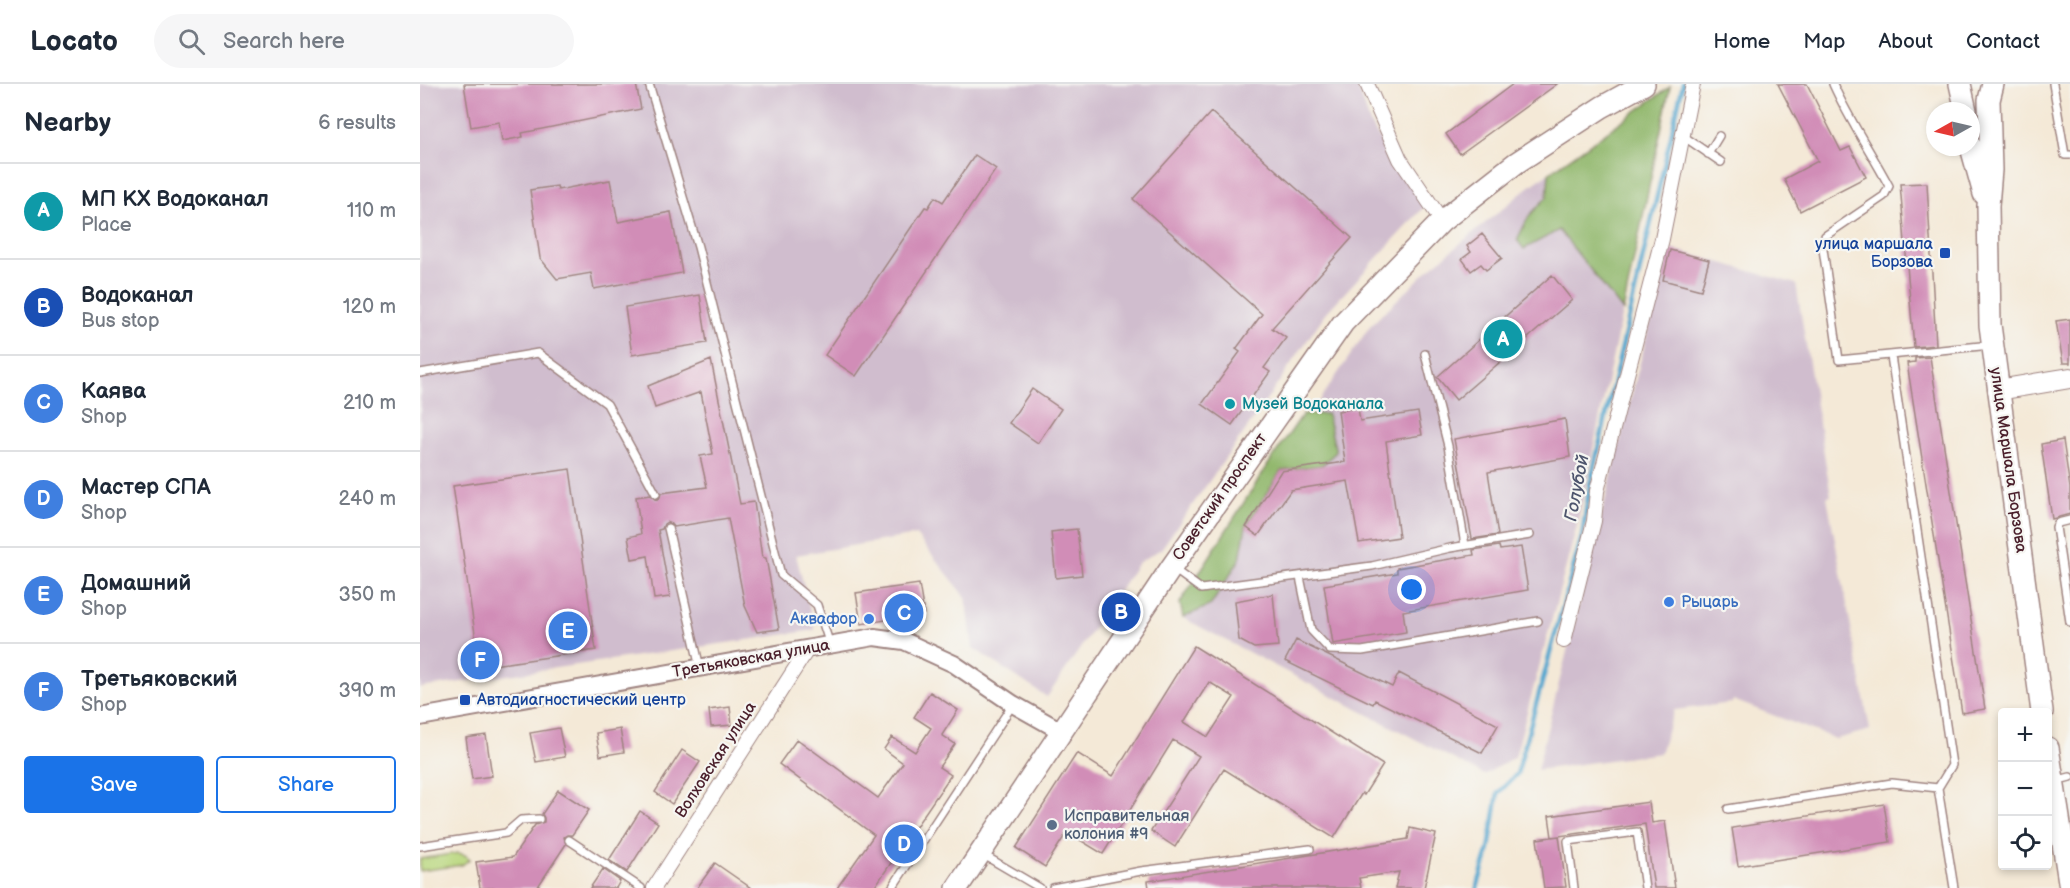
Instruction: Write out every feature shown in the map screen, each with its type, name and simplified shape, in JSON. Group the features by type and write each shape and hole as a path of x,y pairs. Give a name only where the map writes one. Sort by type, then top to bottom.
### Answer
{"main road":[{"path":"1960,84 1964,102"},
{"name":"улица Маршала Борзова","path":"1993,84 1989,100 1991,170 1988,206 1992,345 2041,708"},
{"name":"Советский проспект","path":"957,888 1171,568 1343,322 1442,221 1516,163 1628,87"},
{"name":"улица Маршала Борзова","path":"1974,156 1988,206"},
{"path":"1998,390 2070,378"},
{"path":"2052,757 2062,779 2070,887"}],"street":[{"path":"1367,84 1400,159 1442,221"},
{"path":"1564,641 1594,521 1596,491 1662,239 1693,84"},
{"name":"Третьяковская улица","path":"420,717 874,638 904,641 954,664 1013,704 1061,730"},
{"name":"Волховская улица","path":"654,888 807,650"},
{"path":"2064,888 2070,887"}],"lane":[{"path":"649,84 698,247 781,575 817,605 830,645"},
{"path":"1833,84 1847,115 1877,162 1889,186 1884,196 1825,236 1823,249 1839,360 1992,345"},
{"path":"2053,84 2065,155 2070,155"},
{"path":"1683,136 1721,162"},
{"path":"1708,153 1719,136"},
{"path":"420,373 538,353 607,404 656,494"},
{"path":"1425,354 1448,446 1465,545"},
{"path":"1891,356 1952,765 1938,788 1954,888"},
{"path":"2070,520 2058,523 2056,527 2070,622"},
{"path":"668,528 700,668"},
{"path":"1171,568 1201,589 1372,566 1465,545 1530,535"},
{"path":"1300,577 1311,630 1330,650 1362,651 1538,621"},
{"path":"892,888 1013,704"},
{"path":"1728,809 1892,783 1938,788"},
{"path":"420,846 506,832 520,820 539,819"},
{"path":"1574,888 1568,841 1637,832 1645,888"},
{"path":"569,840 641,888"},
{"path":"1053,888 1151,870 1310,849"},
{"path":"980,853 1040,888"}],"shaded area":[{"path":"420,84 1357,84 1371,126 1426,205 1325,314 1161,549 1138,563 1047,697 973,648 966,597 916,535 796,555 815,630 420,688"},
{"path":"1670,87 1576,529 1515,757 1484,775 1183,618 1322,397 1370,326 1427,271 1529,187"},
{"name":"Рыцарь","path":"1669,248 1796,284 1831,496 1827,497 1870,730 1836,739 1733,700 1732,703 1674,710 1660,753 1537,770"}],"green space":[{"path":"1670,87 1623,311 1559,230 1524,249 1517,240 1529,216 1547,197 1549,173"},
{"path":"1303,414 1327,414 1336,452 1322,465 1281,471 1246,526 1240,559 1211,605 1183,618 1180,603"},
{"path":"458,853 470,859 462,865 420,871 420,859"}],"building":[{"path":"464,84 636,84 641,109 522,133 523,137 502,141 499,122 471,127"},
{"path":"1513,84 1557,84 1460,154 1446,134"},
{"path":"1778,84 1807,84 1841,151 1850,147 1866,177 1800,211 1784,179 1818,161"},
{"path":"1211,112 1352,238 1272,328 1286,338 1264,368 1270,372 1232,425 1202,404 1240,352 1236,349 1262,314 1133,199"},
{"path":"975,155 996,169 856,376 825,355 925,207 928,208 935,197 943,202"},
{"path":"610,180 618,222 671,212 682,273 594,289 591,273 557,279 540,258 530,190 557,186 558,190"},
{"path":"1927,183 1936,345 1914,347 1900,184"},
{"path":"1482,234 1502,258 1486,270 1481,264 1471,271 1462,259 1471,252 1467,246"},
{"path":"1670,250 1709,260 1701,290 1663,280"},
{"path":"1552,275 1572,300 1456,400 1437,377"},
{"path":"700,295 707,343 632,355 625,307"},
{"path":"2070,319 2070,363 2063,363 2056,321"},
{"path":"1930,357 1985,709 1962,713 1907,363 1915,362 1915,358"},
{"path":"711,360 740,504 754,502 762,557 766,558 779,629 757,632 745,606 728,518 674,527 667,522 662,529 658,530 670,597 654,599 648,556 632,559 628,537 641,534 636,497 650,495 656,500 661,493 707,487 700,456 713,454 701,392 655,408 648,386"},
{"path":"1032,389 1061,409 1038,443 1009,423"},
{"path":"1358,408 1360,421 1418,412 1422,435 1386,441 1399,537 1359,543 1348,481 1291,490 1258,536 1246,527 1281,471 1345,462 1338,411"},
{"path":"1565,419 1570,457 1488,472 1498,535 1472,539 1454,439"},
{"path":"2063,440 2070,488 2070,514 2052,519 2041,444"},
{"path":"570,469 596,650 480,667 453,486"},
{"path":"1077,529 1082,575 1056,578 1051,532"},
{"path":"1499,546 1500,550 1521,547 1528,590 1403,611 1406,632 1333,644 1324,585 1397,573 1397,568 1474,555 1473,550"},
{"path":"919,584 924,614 861,624 856,593"},
{"path":"1273,594 1278,646 1254,648 1239,640 1235,601"},
{"path":"1296,640 1392,687 1399,673 1498,725 1482,753 1375,700 1373,704 1285,661"},
{"path":"1194,646 1383,765 1364,795 1362,793 1334,838 1224,769 1175,847 1151,831 1199,756 1173,740 1103,854 1067,832 1045,867 1016,848 1077,753 1113,776","holes":["1209,682 1234,697 1208,737 1184,722"]},
{"path":"930,692 958,710 942,735 955,744 939,767 951,775 874,888 837,888 874,835 779,764 797,739 878,798 903,763 884,749 892,737 915,752 931,728 914,717"},
{"path":"730,707 732,725 711,727 709,710"},
{"path":"559,728 565,757 536,762 530,733"},
{"path":"620,729 624,752 600,756 596,733"},
{"path":"486,735 492,776 472,779 466,738"},
{"path":"682,750 700,762 672,804 655,792"},
{"path":"558,790 589,810 572,835 564,837 566,844 537,888 480,888 476,862 513,857 535,825 544,822 542,814"},
{"path":"1649,802 1652,823 1665,821 1675,888 1654,888 1645,824 1552,837 1549,816"},
{"path":"1884,804 1890,842 1738,866 1732,828"},
{"path":"640,811 658,823 627,872 609,860"},
{"path":"1410,828 1436,834 1424,888 1395,888 1399,872 1359,878 1361,888 1149,888 1148,881 1408,839"},
{"path":"1559,836 1566,887 1544,888 1537,839"},
{"path":"715,863 751,888 697,888"},
{"path":"603,869 620,881 616,888 590,888"}],"waterway":[{"name":"Голубой","path":"1477,888 1489,849 1498,793 1517,774 1582,536 1590,485 1683,84"}],"place":[{"name":"улица маршала Борзова","path":"1945,253"},
{"name":"МП КХ Водоканал","path":"1503,339"},
{"name":"Музей Водоканала","path":"1230,404"},
{"name":"Рыцарь","path":"1669,602"},
{"name":"Водоканал","path":"1121,612"},
{"name":"Каява","path":"904,613"},
{"name":"Аквафор","path":"869,619"},
{"name":"Домашний","path":"568,631"},
{"name":"Третьяковский","path":"480,660"},
{"name":"Автодиагностический центр","path":"465,700"},
{"name":"Исправительная колония #9","path":"1052,825"},
{"name":"Мастер СПА","path":"904,844"}]}
